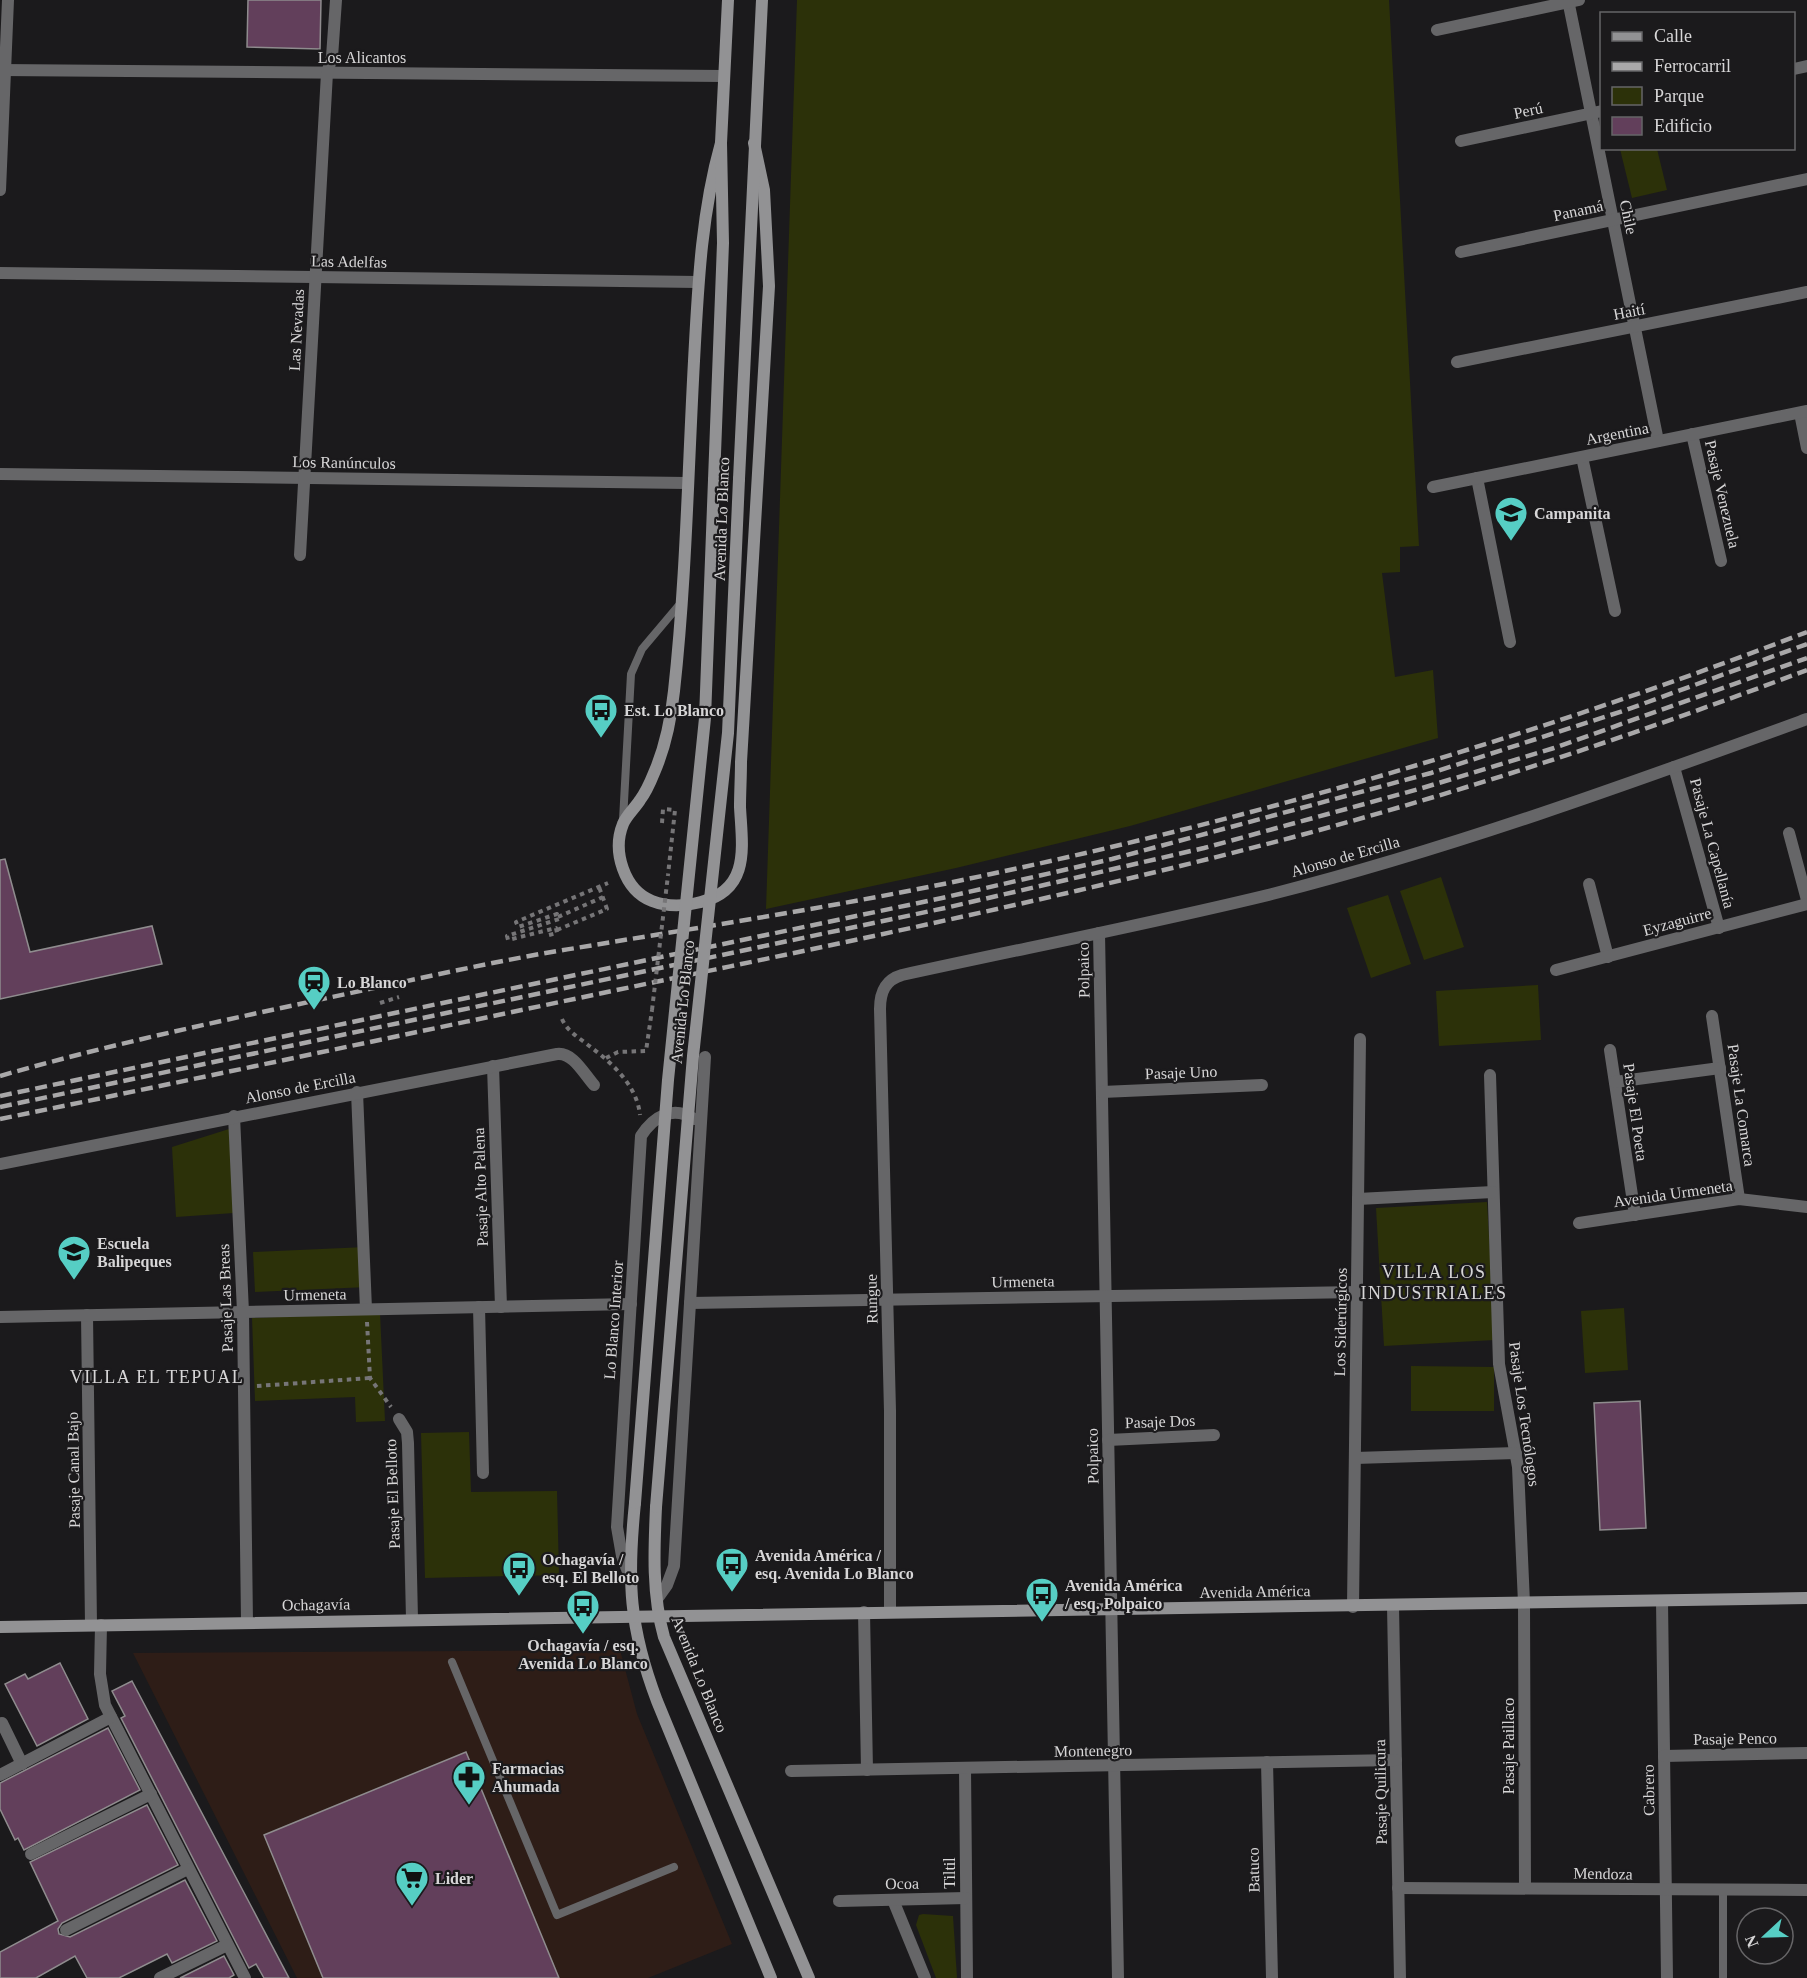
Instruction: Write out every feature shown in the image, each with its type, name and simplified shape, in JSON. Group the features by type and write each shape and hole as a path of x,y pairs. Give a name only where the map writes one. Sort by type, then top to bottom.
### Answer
{"main road":[{"name":"Avenida Lo Blanco","path":"728,0 721,143 723,243 705,718 670,1058 630,1580 632,1615 641,1654 657,1701 771,1978"},
{"name":"Avenida Lo Blanco","path":"762,0 728,733 693,1056 654,1553 658,1616 673,1663 717,1759 809,1978"},
{"path":"721,143 708,199 699,282 680,604 670,720 651,780 622,824 620,850 624,872 632,887 652,901 683,905 706,900 727,887 740,870 744,853 740,805 741,762 769,286 765,200 754,143"},
{"name":"Avenida América","path":"632,1615 1353,1607 1807,1598"},
{"name":"Ochagavía","path":"0,1627 632,1615"}],"street":[{"path":"0,190 3,70 8,0"},
{"name":"Las Nevadas","path":"300,555 327,73 332,57 336,0"},
{"path":"1437,30 1572,1"},
{"name":"Chile","path":"1572,1 1600,139"},
{"name":"Los Alicantos","path":"3,70 724,75"},
{"name":"Perú","path":"1461,141 1596,112"},
{"name":"Chile","path":"1602,150 1612,220 1658,441"},
{"name":"Panamá","path":"1461,252 1807,179"},
{"name":"Las Adelfas","path":"0,273 699,282"},
{"name":"Haití","path":"1457,362 1807,292"},
{"path":"1803,412 1807,448"},
{"name":"Argentina","path":"1433,487 1803,412"},
{"name":"Pasaje Venezuela","path":"1692,434 1721,561"},
{"path":"1582,457 1615,611"},
{"name":"Los Ranúnculos","path":"0,474 687,483"},
{"path":"1477,478 1510,642"},
{"name":"Alonso de Ercilla","path":"884,987 902,975 1272,894 1360,869 1674,767 1807,719"},
{"name":"Pasaje La Capellanía","path":"1674,767 1719,927"},
{"path":"1789,833 1807,902"},
{"path":"1589,884 1608,957"},
{"name":"Eyzaguirre","path":"1556,970 1807,902"},
{"name":"Polpaico","path":"1099,933 1119,1978"},
{"name":"Rungue","path":"884,987 880,1009 887,1300 890,1611"},
{"name":"Pasaje La Comarca","path":"1712,1016 1739,1200"},
{"name":"Los Siderúrgicos","path":"1353,1607 1360,1039"},
{"name":"Pasaje El Poeta","path":"1610,1050 1635,1215"},
{"name":"Alonso de Ercilla","path":"0,1164 493,1065 564,1053 594,1085"},
{"path":"657,1599 668,1585 674,1566 705,1058"},
{"name":"Pasaje Alto Palena","path":"493,1065 501,1307"},
{"path":"1615,1082 1720,1068"},
{"name":"Pasaje Los Tecnólogos","path":"1490,1075 1498,1364 1516,1453 1524,1603"},
{"name":"Pasaje Uno","path":"1102,1092 1262,1085"},
{"path":"357,1092 366,1309"},
{"path":"641,1136 655,1119 665,1113 686,1113 701,1127"},
{"name":"Pasaje Las Breas","path":"234,1116 243,1312 248,1622"},
{"name":"Lo Blanco Interior","path":"630,1580 622,1556 617,1527 641,1136"},
{"path":"1358,1199 1493,1192"},
{"name":"Avenida Urmeneta","path":"1579,1223 1739,1200 1807,1207"},
{"name":"Urmeneta","path":"690,1303 1357,1292"},
{"name":"Urmeneta","path":"0,1317 631,1304"},
{"path":"479,1307 483,1473"},
{"name":"Pasaje Canal Bajo","path":"87,1315 96,1625 105,1704 245,1978"},
{"name":"Pasaje El Belloto","path":"399,1419 407,1432 408,1443 412,1619"},
{"name":"Pasaje Dos","path":"1108,1440 1214,1435"},
{"path":"1355,1458 1516,1453"},
{"name":"Cabrero","path":"1662,1601 1668,1978"},
{"name":"Pasaje Paillaco","path":"1524,1603 1525,1888"},
{"name":"Pasaje Quilicura","path":"1394,1606 1400,1978"},
{"path":"864,1612 867,1770"},
{"path":"0,1776 111,1718"},
{"path":"2,1723 22,1764"},
{"name":"Pasaje Penco","path":"1664,1756 1807,1753"},
{"name":"Montenegro","path":"791,1771 1396,1760"},
{"name":"Batuco","path":"1267,1762 1272,1978"},
{"name":"Tiltil","path":"965,1768 967,1978"},
{"path":"31,1854 150,1794"},
{"path":"66,1929 188,1869"},
{"name":"Mendoza","path":"1398,1888 1807,1890"},
{"name":"Ocoa","path":"839,1901 966,1898"},
{"path":"893,1900 925,1978"},
{"path":"160,1978 227,1945"}],"lane":[{"path":"622,824 631,674 642,649 680,604"},
{"path":"452,1662 557,1915 674,1867"},
{"path":"1723,1891 1723,1978"}],"path":[{"path":"606,1058 618,1052 646,1051 675,810 663,808 662,823"},
{"path":"558,917 557,914 518,927 516,922 608,883"},
{"path":"549,935 607,909 598,887"},
{"path":"557,930 556,928 508,940 507,936 559,919 558,917 603,897"},
{"path":"380,1002 399,997"},
{"path":"562,1019 566,1028 606,1058 632,1088 639,1111 641,1136"},
{"path":"244,1387 370,1378 366,1309"},
{"name":"Pasaje El Belloto","path":"370,1378 399,1419"}],"shaded area":[{"path":"620,1650 637,1714 732,1944 648,1978 297,1978 133,1653"}],"green space":[{"path":"797,0 1389,0 1419,546 1400,547 1400,572 1382,573 1395,677 1433,670 1438,738 1130,826 956,868 766,909"},
{"path":"1620,150 1657,150 1667,190 1632,198"},
{"path":"1441,877 1464,947 1424,960 1400,891"},
{"path":"1388,895 1411,964 1371,978 1347,908"},
{"path":"1538,985 1541,1040 1439,1046 1436,991"},
{"path":"229,1129 234,1213 176,1217 172,1147"},
{"path":"1487,1202 1495,1340 1384,1346 1376,1208"},
{"path":"366,1247 368,1287 255,1292 253,1252"},
{"path":"1624,1308 1628,1370 1585,1373 1581,1311"},
{"path":"380,1313 385,1421 356,1422 355,1397 255,1401 252,1318"},
{"path":"1411,1366 1494,1367 1494,1411 1411,1411"},
{"path":"469,1432 471,1492 557,1491 559,1575 425,1578 421,1433"},
{"path":"919,1915 953,1916 957,1978 936,1978 916,1925"}],"building":[{"path":"248,0 321,0 320,49 247,47"},
{"path":"5,859 30,952 152,926 162,964 0,999 0,860"},
{"path":"1640,1401 1646,1528 1600,1530 1594,1403"},
{"path":"60,1663 88,1719 37,1746 5,1684 25,1674 28,1679"},
{"path":"132,1681 289,1978 264,1978 256,1964 249,1968 121,1718 125,1716 112,1691"},
{"path":"108,1728 140,1790 24,1850 18,1838 15,1840 0,1809 0,1783"},
{"name":"Lider","path":"466,1752 559,1978 323,1978 264,1835"},
{"path":"147,1805 178,1865 62,1923 58,1929 59,1934 70,1937 185,1880 217,1941 172,1963 167,1954 119,1978 87,1978 75,1956 36,1978 0,1978 0,1952 58,1921 30,1862"},
{"path":"224,1956 234,1975 229,1978 180,1978"}],"railway":[{"path":"0,1076 172,1032 461,969 887,895 1095,851 1198,826 1404,769 1505,738 1606,705 1807,632"},
{"path":"0,1096 942,898 1112,859 1431,773 1626,710 1807,644"},
{"path":"0,1107 945,908 1204,848 1419,789 1554,748 1807,658"},
{"path":"0,1119 897,931 1212,858 1356,820 1486,781 1680,717 1807,670"}],"place":[{"name":"Campanita","path":"1511,542"},
{"name":"Est. Lo Blanco","path":"601,739"},
{"name":"Lo Blanco","path":"314,1011"},
{"name":"Escuela Balipeques","path":"74,1281"},
{"name":"Avenida América / esq. Avenida Lo Blanco","path":"732,1593"},
{"name":"Ochagavía / esq. El Belloto","path":"519,1597"},
{"name":"Avenida América / esq. Polpaico","path":"1042,1623"},
{"name":"Ochagavía / esq. Avenida Lo Blanco","path":"583,1635"},
{"name":"Farmacias Ahumada","path":"469,1806"},
{"name":"Lider","path":"412,1907"}],"district":[{"name":"VILLA LOS INDUSTRIALES","path":"1434,1282"},
{"name":"VILLA EL TEPUAL","path":"157,1377"}]}
